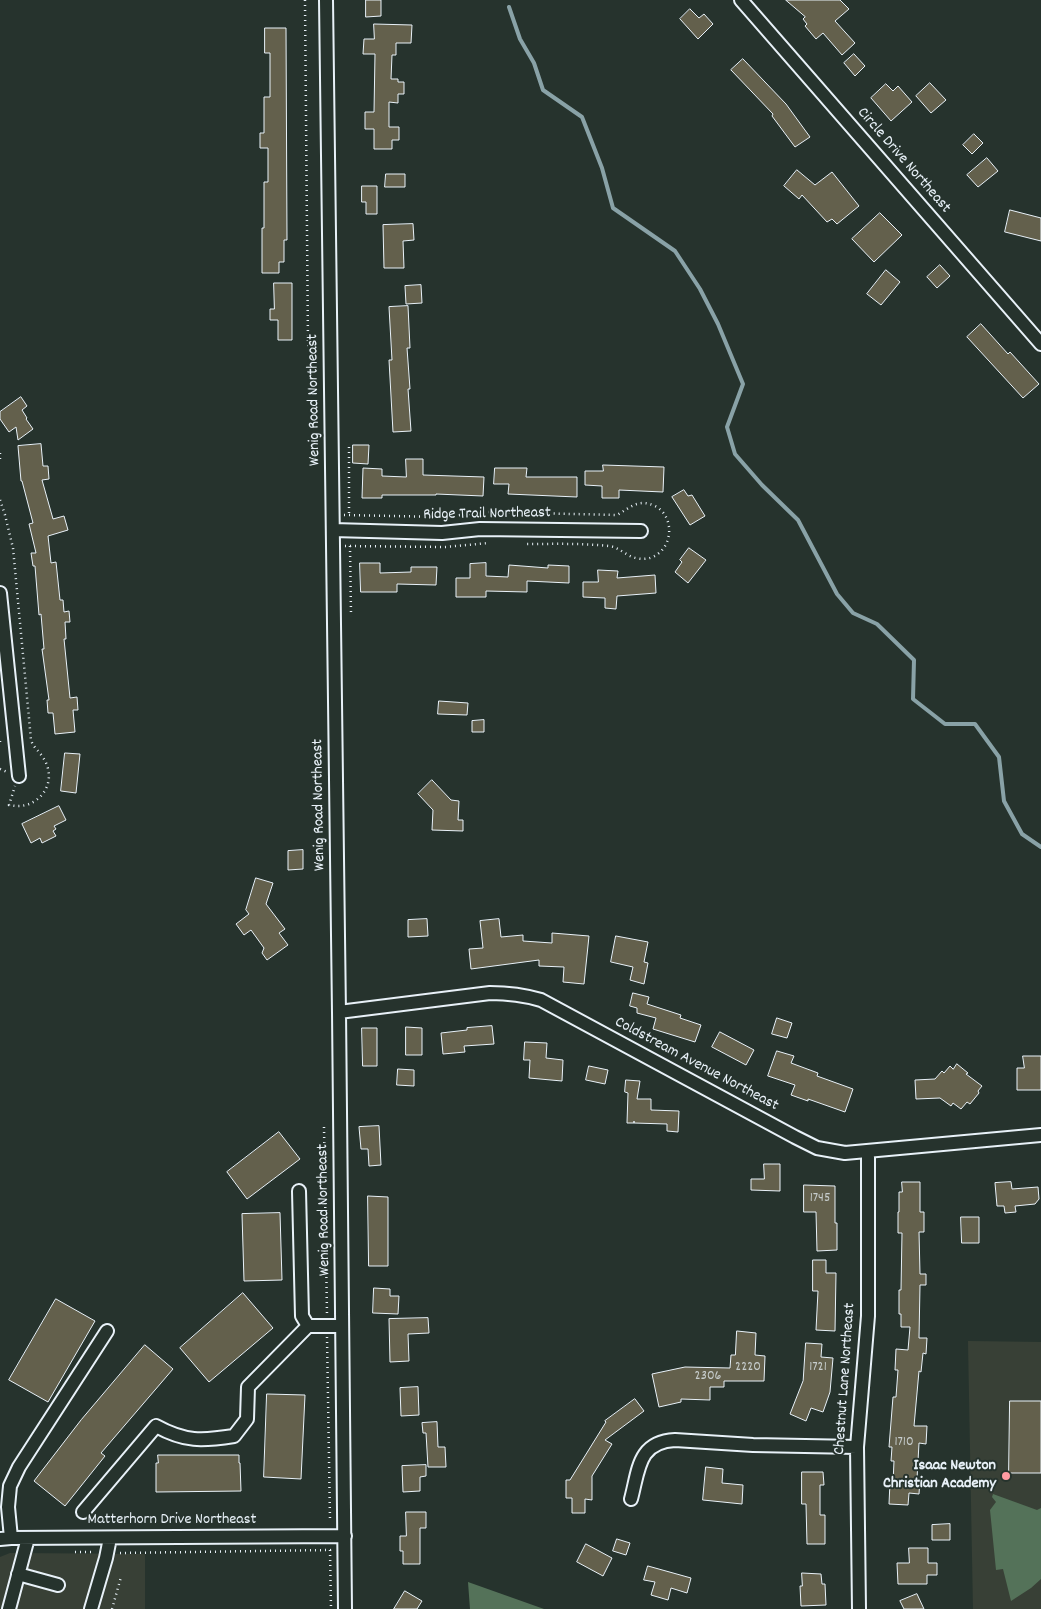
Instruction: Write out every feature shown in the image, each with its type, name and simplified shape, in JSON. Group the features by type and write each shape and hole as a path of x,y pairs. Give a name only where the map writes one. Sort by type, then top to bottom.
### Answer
{"street":[{"name":"Wenig Road Northeast","path":"326,0 345,1609"},
{"name":"Circle Drive Northeast","path":"741,0 1041,344"},
{"name":"Ridge Trail Northeast","path":"333,530 442,533 480,529 641,531"},
{"path":"0,593 19,776"},
{"name":"Coldstream Avenue Northeast","path":"339,1012 490,993 510,993 528,996 541,1000 817,1148 844,1153 1041,1135"},
{"name":"Chestnut Lane Northeast","path":"860,1609 857,1447 868,1316 868,1152"},
{"path":"299,1191 302,1316 308,1326"},
{"path":"83,1512 156,1426 171,1434 190,1439 213,1439 234,1436 247,1418 248,1387 308,1326 342,1326"},
{"path":"6,1539 10,1486 19,1467 107,1332"},
{"path":"632,1499 641,1461 647,1450 664,1440 760,1445 857,1447"},
{"name":"Matterhorn Drive Northeast","path":"6,1539 345,1536"},
{"path":"9,1609 28,1538"},
{"path":"91,1609 110,1538"},
{"path":"18,1574 58,1585"}],"path":[{"path":"305,0 308,344 314,361 314,369"},
{"path":"349,447 350,520"},
{"path":"0,452 0,463"},
{"path":"0,500 13,548 31,740 42,755 49,778 43,795 27,805 9,805 19,776"},
{"path":"350,546 351,614"},
{"path":"324,1127 327,1317"},
{"path":"327,1336 330,1520"},
{"path":"68,1552 330,1550 330,1609"},
{"path":"112,1609 121,1577"}],"shaded area":[{"name":"Isaac Newton Christian Academy","path":"968,1341 1041,1342 1041,1609 973,1609"},
{"path":"10,1553 145,1554 145,1609 0,1609 0,1557"}],"green space":[{"path":"993,1494 1037,1510 1041,1508 1041,1579 1011,1601 1003,1569 996,1570 990,1510 996,1502 992,1497"},
{"path":"468,1582 544,1609 470,1609"}],"building":[{"path":"366,0 381,0 381,16 366,17"},
{"path":"786,0 840,0 849,9 835,21 855,43 842,55 823,33 816,39 805,26 807,24 803,19 805,17"},
{"path":"690,9 699,18 704,14 713,24 698,39 680,19"},
{"path":"374,24 412,25 411,43 396,43 396,55 392,55 391,79 398,79 398,82 404,82 404,94 398,94 398,103 389,102 389,127 399,127 399,140 392,140 392,149 374,149 374,129 365,129 365,112 374,112 375,54 363,54 364,39 374,39"},
{"path":"265,28 286,28 287,240 284,240 284,262 279,262 279,273 262,273 264,182 268,182 268,148 260,148 260,133 264,133 264,97 270,97 270,53 265,53"},
{"path":"854,54 865,66 855,76 844,63"},
{"path":"743,59 786,104 810,137 795,147 772,116 773,114 731,70"},
{"path":"930,83 946,100 931,113 916,96"},
{"path":"886,84 893,91 898,86 912,102 891,121 871,98"},
{"path":"974,134 983,143 972,154 963,145"},
{"path":"987,158 998,171 978,187 967,175"},
{"path":"797,170 815,185 832,172 859,206 837,224 832,219 827,222 802,195 799,199 784,186"},
{"path":"386,174 405,174 405,187 385,187"},
{"path":"362,186 377,186 377,214 366,214 366,202 362,202"},
{"path":"1010,210 1041,218 1041,241 1005,232"},
{"path":"880,213 902,235 874,262 852,239"},
{"path":"413,224 414,240 403,241 404,268 384,268 383,225"},
{"path":"940,265 950,276 937,288 927,277"},
{"path":"886,270 900,282 881,305 867,294"},
{"path":"274,283 292,283 292,340 278,340 278,320 270,320 270,309 274,309"},
{"path":"421,285 422,303 406,304 405,286"},
{"path":"408,306 410,348 407,348 411,431 393,432 389,360 392,360 389,307"},
{"path":"981,324 1039,384 1023,398 967,337"},
{"path":"21,397 27,406 22,410 33,429 18,440 16,427 9,432 0,419 0,412"},
{"path":"41,444 43,466 48,466 49,479 42,480 53,519 64,516 68,530 48,536 51,563 56,562 60,600 63,600 64,612 69,611 70,622 65,622 66,639 64,639 70,698 77,697 78,710 73,710 75,732 55,734 53,713 48,713 47,700 49,700 42,649 44,649 41,614 39,615 35,566 33,566 31,553 36,553 29,524 33,523 21,481 18,446"},
{"path":"353,445 369,445 368,464 353,463"},
{"path":"406,459 423,459 423,475 484,477 483,496 436,494 382,495 382,498 362,498 363,468 382,469 382,476 406,477"},
{"path":"603,465 664,467 663,492 619,490 619,498 602,498 602,486 585,485 585,471 603,471"},
{"path":"495,468 527,468 526,477 577,477 577,497 508,494 509,484 494,484"},
{"path":"684,490 688,496 692,495 705,516 690,525 672,497"},
{"path":"689,548 706,560 688,583 675,572 682,562 680,560"},
{"path":"360,563 380,563 380,573 411,572 411,567 437,567 436,585 397,584 397,592 361,592"},
{"path":"486,563 486,576 508,577 509,565 548,568 548,565 569,566 569,583 527,581 527,592 486,591 486,597 456,597 456,578 470,578 470,564"},
{"path":"598,570 618,571 617,578 655,575 656,593 617,596 616,609 605,608 605,598 583,597 583,582 598,582"},
{"path":"439,701 468,703 467,715 438,714"},
{"path":"484,720 484,732 472,732 472,721"},
{"path":"65,753 80,754 76,793 61,791"},
{"path":"432,780 451,800 459,801 458,820 463,820 463,831 432,830 433,810 418,794"},
{"path":"59,806 66,820 54,826 56,829 53,831 56,836 42,843 40,838 31,843 22,824"},
{"path":"303,850 303,869 288,870 288,851"},
{"path":"256,878 273,883 266,904 285,929 279,933 288,945 267,960 262,953 264,948 251,930 244,935 236,924 249,914 246,910"},
{"path":"427,919 428,936 408,937 408,920"},
{"path":"499,919 501,937 523,935 523,941 552,943 552,933 589,936 584,984 563,982 564,967 539,966 539,960 471,969 469,949 483,948 480,921"},
{"path":"616,936 648,942 644,962 648,963 644,984 630,980 633,967 611,962"},
{"path":"633,993 649,997 647,1004 681,1015 680,1018 701,1025 695,1042 653,1029 656,1018 637,1013 637,1008 630,1006"},
{"path":"777,1018 792,1023 787,1038 772,1034"},
{"path":"492,1026 494,1044 464,1046 465,1052 443,1054 441,1033"},
{"path":"406,1027 422,1028 422,1055 406,1055"},
{"path":"362,1028 377,1028 377,1066 363,1066"},
{"path":"720,1032 754,1050 746,1065 712,1047"},
{"path":"525,1042 547,1043 546,1058 563,1060 562,1081 529,1078 530,1060 524,1060"},
{"path":"777,1051 794,1056 791,1063 818,1073 817,1076 853,1089 845,1112 791,1095 795,1085 768,1076"},
{"path":"1023,1056 1041,1056 1041,1090 1017,1090 1017,1068 1024,1068"},
{"path":"957,1064 968,1073 966,1074 982,1086 970,1104 967,1102 961,1109 953,1103 951,1106 940,1098 916,1099 915,1080 935,1079 942,1071 944,1073 950,1066 953,1069"},
{"path":"589,1066 608,1070 605,1084 586,1080"},
{"path":"398,1069 414,1070 414,1086 397,1085"},
{"path":"626,1080 640,1081 637,1099 651,1099 651,1110 679,1111 678,1132 667,1131 667,1124 627,1123 628,1093 625,1092"},
{"path":"379,1126 381,1165 369,1166 368,1149 361,1149 359,1127"},
{"path":"279,1132 300,1159 247,1199 227,1172"},
{"path":"764,1164 780,1164 780,1191 751,1190 751,1179 764,1179"},
{"path":"902,1182 920,1182 920,1212 924,1212 924,1232 919,1232 920,1274 926,1274 926,1285 920,1285 919,1338 927,1338 926,1354 923,1353 921,1372 919,1371 914,1426 927,1426 926,1444 919,1443 917,1479 920,1479 919,1494 909,1493 908,1505 889,1504 890,1482 893,1483 894,1461 891,1461 892,1447 889,1447 893,1397 896,1397 898,1370 895,1370 896,1349 908,1350 910,1327 901,1327 901,1314 899,1314 902,1233 898,1233 898,1212 899,1192 902,1192"},
{"path":"1011,1182 1012,1189 1038,1187 1039,1199 1035,1204 1015,1206 1016,1212 1005,1213 1004,1206 997,1206 995,1183"},
{"path":"804,1185 835,1186 837,1250 817,1251 816,1212 804,1212"},
{"path":"368,1196 388,1197 388,1266 369,1266"},
{"path":"280,1213 282,1280 244,1281 242,1214"},
{"path":"961,1217 979,1217 979,1243 962,1243"},
{"path":"813,1260 826,1260 826,1273 836,1273 835,1331 816,1330 818,1291 813,1291"},
{"path":"374,1288 390,1289 390,1296 399,1296 398,1314 373,1313"},
{"path":"243,1293 273,1328 209,1382 180,1348"},
{"path":"56,1299 95,1321 48,1402 9,1380"},
{"path":"428,1318 429,1333 408,1334 409,1361 390,1362 389,1319"},
{"path":"737,1331 756,1333 755,1355 765,1356 764,1381 724,1381 724,1387 710,1387 710,1400 681,1399 681,1402 659,1407 652,1374 685,1367 730,1368 731,1355 735,1355"},
{"path":"806,1343 822,1344 821,1357 833,1358 830,1392 823,1412 811,1408 806,1421 790,1414 803,1381"},
{"path":"145,1345 173,1369 101,1453 105,1456 65,1506 34,1481 81,1420"},
{"path":"418,1387 419,1415 401,1416 400,1388"},
{"path":"267,1394 305,1395 301,1479 264,1477"},
{"path":"635,1399 644,1411 605,1440 612,1444 592,1476 592,1500 585,1499 585,1513 572,1513 572,1498 566,1498 566,1480 570,1480 605,1421"},
{"path":"1010,1401 1041,1401 1041,1473 1009,1473"},
{"path":"437,1422 438,1447 445,1447 446,1467 428,1467 426,1433 423,1433 422,1423"},
{"path":"158,1455 239,1455 241,1491 156,1492 156,1463 158,1463"},
{"path":"426,1465 426,1476 420,1477 420,1491 403,1492 402,1466"},
{"path":"706,1467 723,1469 722,1483 743,1485 742,1504 703,1500"},
{"path":"802,1472 823,1472 824,1485 820,1485 820,1515 825,1515 825,1544 807,1544 806,1504 802,1504"},
{"path":"406,1512 426,1512 426,1528 420,1528 420,1564 403,1564 403,1551 400,1551 400,1536 406,1536"},
{"path":"950,1524 950,1540 932,1540 932,1525"},
{"path":"617,1539 630,1543 626,1555 613,1551"},
{"path":"586,1544 612,1558 603,1576 577,1562"},
{"path":"909,1548 928,1548 928,1563 937,1563 937,1575 927,1575 927,1584 898,1584 897,1563 909,1563"},
{"path":"648,1566 691,1578 687,1593 671,1588 668,1600 651,1595 655,1582 644,1580"},
{"path":"802,1573 821,1574 822,1584 825,1584 826,1605 801,1606 800,1586 802,1586"},
{"path":"405,1591 422,1601 417,1609 394,1609"},
{"path":"917,1594 924,1609 904,1609 900,1601"}],"waterway":[{"path":"509,7 520,39 534,63 543,90 582,117 602,168 613,208 675,251 700,289 718,324 743,384 727,427 735,454 762,485 798,520 837,594 853,613 877,624 914,660 913,699 945,724 975,724 999,757 1004,801 1022,834 1041,847"}],"place":[{"name":"Isaac Newton Christian Academy","path":"1006,1476"}]}
